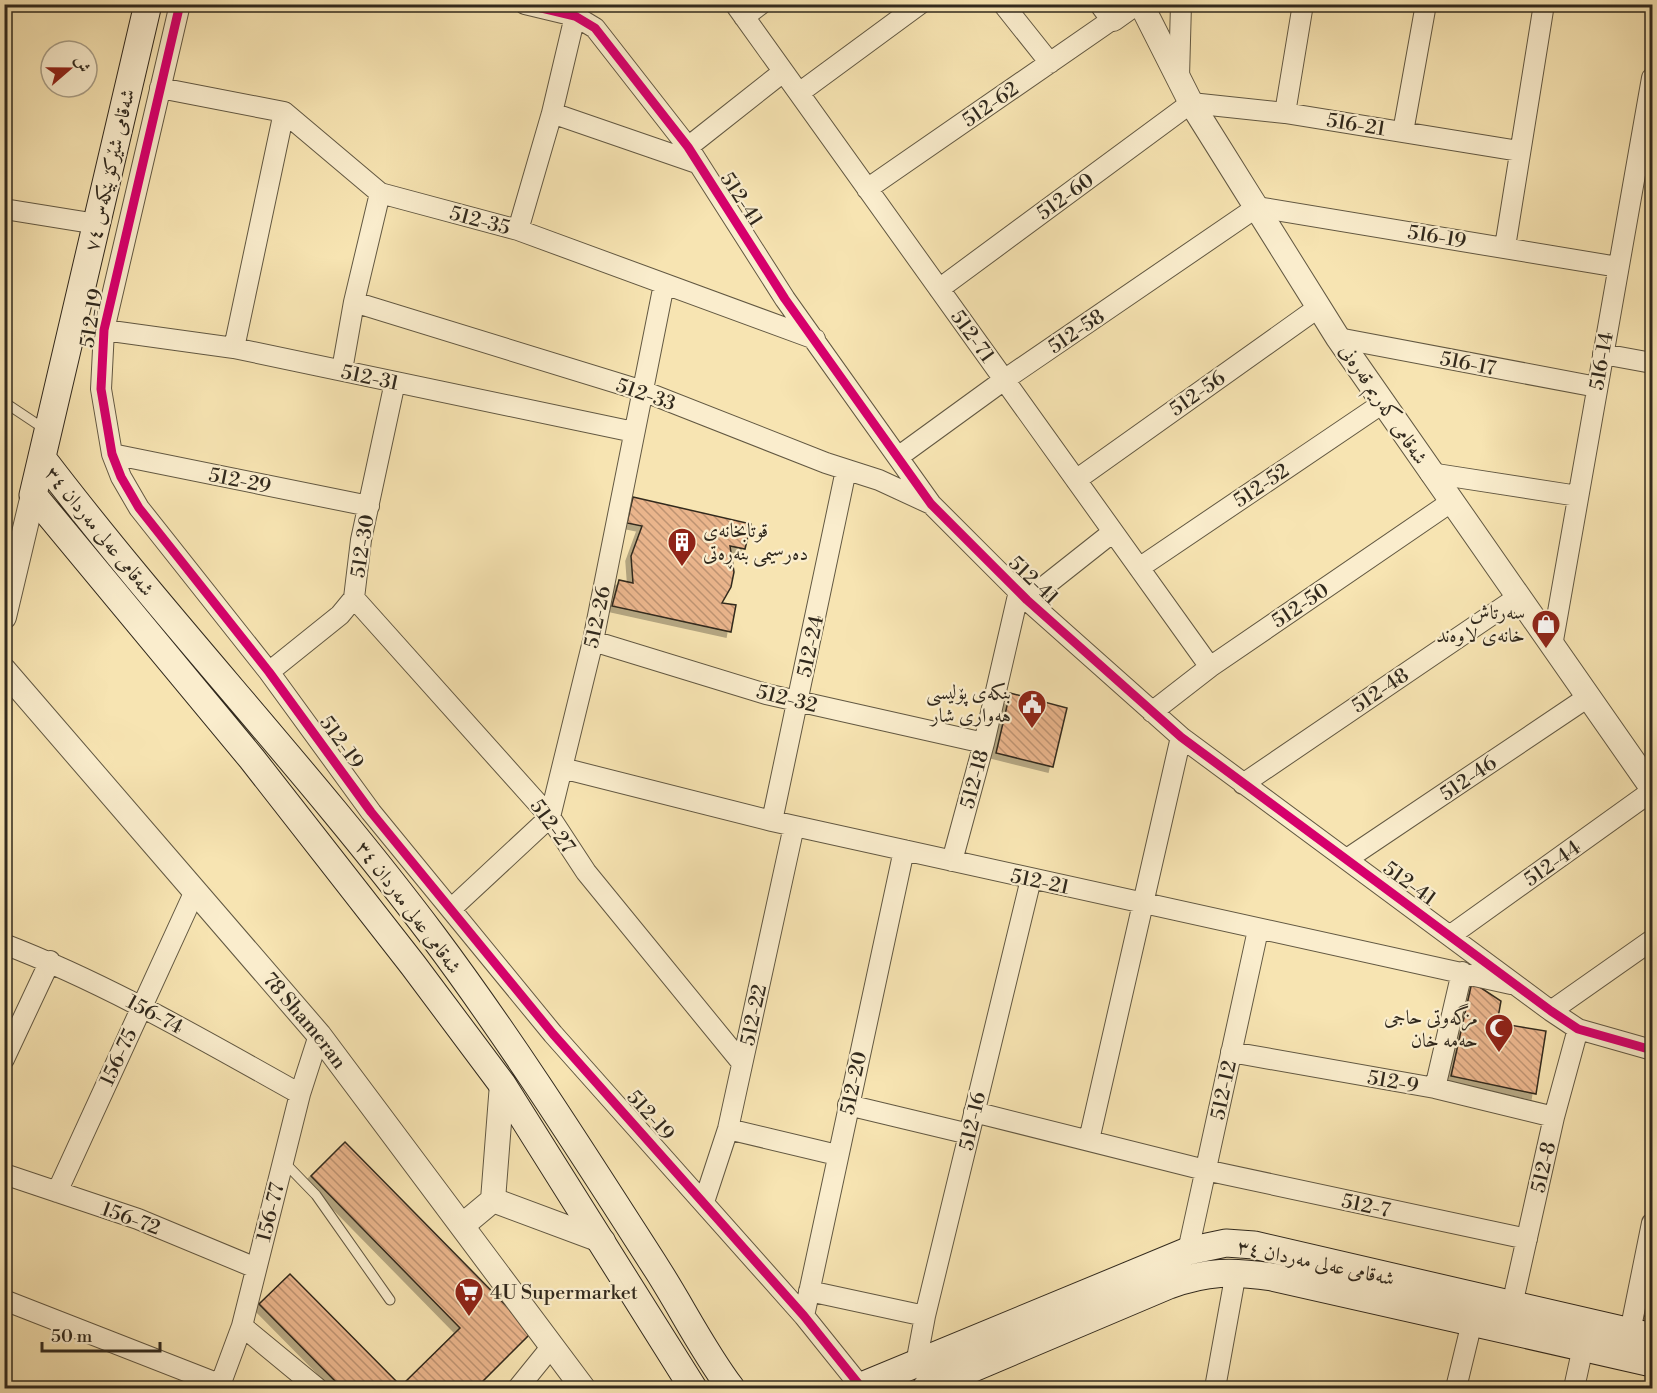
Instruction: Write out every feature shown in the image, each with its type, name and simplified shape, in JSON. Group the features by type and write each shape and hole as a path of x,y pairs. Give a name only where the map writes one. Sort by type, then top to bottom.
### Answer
{"main road":[{"name":"شەقامی شێرکۆ بێکەس ٧٤","path":"33,495 148,4"},
{"name":"شەقامی عەلی مەردان ٣٤","path":"42,458 177,627 355,837 433,936 517,1054 665,1281 730,1389"},
{"name":"شەقامی عەلی مەردان ٣٤","path":"33,495 252,759 413,965 502,1084 603,1241 693,1389"},
{"name":"شەقامی عەلی مەردان ٣٤","path":"921,1376 1188,1251 1226,1243 1247,1244 1641,1334"},
{"name":"شەقامی عەلی مەردان ٣٤","path":"869,1386 921,1376 1207,1273 1236,1272 1272,1277 1653,1363"}],"street":[{"name":"512-19","path":"180,4 104,330 101,389 112,454 121,477 139,508 269,672 371,812 553,1034 869,1386"},
{"name":"512-41","path":"525,4 564,10 595,28 692,155 785,299 931,504 1023,595 1181,737 1551,1011 1578,1029 1653,1050"},
{"path":"739,11 761,4"},
{"path":"799,93 920,4"},
{"path":"1003,4 1050,63"},
{"path":"1107,12 1134,4"},
{"name":"شەقامی کەریم قەرەنی","path":"1141,4 1191,103 1338,338 1653,790"},
{"path":"1179,77 1181,4"},
{"path":"1285,113 1303,4"},
{"path":"1403,132 1426,4"},
{"path":"1505,247 1544,4"},
{"path":"518,230 552,113 564,10"},
{"name":"512-71","path":"739,11 1210,667"},
{"name":"512-62","path":"867,189 1050,63 1107,12"},
{"path":"552,113 692,155 783,72"},
{"name":"516-14","path":"1552,646 1617,267 1653,78"},
{"name":"512-35","path":"160,88 285,112 380,193 518,230 816,340"},
{"name":"516-21","path":"1191,103 1285,113 1519,151"},
{"name":"512-60","path":"939,289 1191,103"},
{"path":"234,348 285,112"},
{"path":"342,370 354,302 380,193"},
{"name":"516-19","path":"1257,207 1617,267"},
{"name":"512-58","path":"898,457 1004,380 1257,207"},
{"path":"4,209 97,224"},
{"name":"512-26","path":"550,817 593,641 664,284"},
{"name":"512-33","path":"354,302 643,391 846,470 879,480 931,504"},
{"name":"512-56","path":"1076,480 1319,307"},
{"name":"512-31","path":"104,330 234,348 633,432"},
{"name":"516-17","path":"1338,338 1597,387"},
{"path":"1603,354 1653,363"},
{"name":"512-30","path":"269,672 340,615 354,598 369,506 395,382"},
{"name":"512-52","path":"1139,568 1383,403"},
{"name":"512-29","path":"112,454 369,506"},
{"name":"512-24","path":"772,821 846,470"},
{"path":"1430,473 1578,496"},
{"name":"شەقامی شێرکۆ بێکەس ٧٤","path":"4,616 10,568 33,495"},
{"name":"512-50","path":"1152,712 1210,667 1451,502"},
{"path":"1023,595 1113,532"},
{"name":"512-18","path":"952,861 1023,595"},
{"name":"512-48","path":"1243,784 1518,597"},
{"name":"512-27","path":"354,598 550,817 586,872 742,1063"},
{"name":"512-32","path":"593,641 798,701 984,744"},
{"name":"78 Shameran","path":"4,670 319,1035 463,1225 583,1389"},
{"name":"512-46","path":"1347,859 1588,697"},
{"path":"1089,1140 1181,737"},
{"name":"512-21","path":"562,768 772,821 1143,906 1462,972 1520,987"},
{"name":"512-44","path":"1451,935 1653,790"},
{"path":"451,909 550,817"},
{"name":"512-22","path":"704,1202 728,1129 794,826"},
{"name":"512-20","path":"804,1316 904,850"},
{"name":"512-16","path":"921,1376 925,1316 1031,879"},
{"name":"156-75","path":"57,1192 195,891"},
{"name":"512-12","path":"1188,1251 1258,930"},
{"path":"1551,1011 1653,940"},
{"name":"156-74","path":"4,944 50,962 142,1006 300,1094"},
{"path":"4,1059 50,962"},
{"path":"1435,1088 1462,972"},
{"name":"512-8","path":"1512,1305 1554,1117 1578,1029"},
{"name":"156-77","path":"219,1386 242,1326 300,1094 319,1035"},
{"name":"512-9","path":"1231,1053 1435,1088 1554,1117"},
{"path":"463,1225 493,1200 502,1084"},
{"path":"848,1105 969,1134"},
{"name":"512-7","path":"974,1112 1205,1170 1527,1239"},
{"path":"728,1129 837,1155"},
{"name":"156-72","path":"4,1174 138,1219 256,1268"},
{"path":"493,1200 603,1241"},
{"path":"1641,1334 1653,1223"},
{"path":"1215,1389 1236,1272"},
{"path":"810,1291 925,1316"},
{"path":"4,1300 219,1386"},
{"path":"1456,1389 1472,1322"},
{"path":"242,1326 317,1389"},
{"path":"518,1389 552,1346"},
{"path":"1574,1389 1583,1347"}],"lane":[{"path":"4,402 48,431"},
{"path":"283,1161 316,1195 390,1300"}],"building":[{"name":"قوتابخانەی دەرسیمی بنەڕەتی","path":"633,497 751,524 745,549 730,546 734,572 731,587 722,603 736,605 731,632 612,606 619,580 633,583 631,556 642,526 627,523"},
{"name":"بنکەی پۆلیسی هەواری شار","path":"1010,693 1067,708 1053,767 996,753"},
{"name":"مزگەوتی حاجی حەمە خان","path":"1472,982 1501,1001 1497,1023 1546,1031 1536,1094 1451,1076"},
{"path":"345,1142 532,1332 476,1388 342,1388 259,1304 290,1274 401,1386 460,1328 311,1176"},
{"path":"1652,1250 1652,1318 1637,1314"}],"cycle path":[{"path":"180,4 104,330 101,389 112,454 121,477 139,508 269,672 371,812 553,1034 804,1316 861,1387"},
{"path":"525,4 575,16 595,28 688,147 785,299 931,504 1027,600 1181,737 1551,1011 1578,1029 1652,1050"}],"place":[{"name":"قوتابخانەی دەرسیمی بنەڕەتی","path":"682,568"},
{"name":"سەرتاش خانەی لاوەند","path":"1546,650"},
{"name":"بنکەی پۆلیسی هەواری شار","path":"1032,730"},
{"name":"مزگەوتی حاجی حەمە خان","path":"1499,1054"},
{"name":"4U Supermarket","path":"469,1318"}]}
